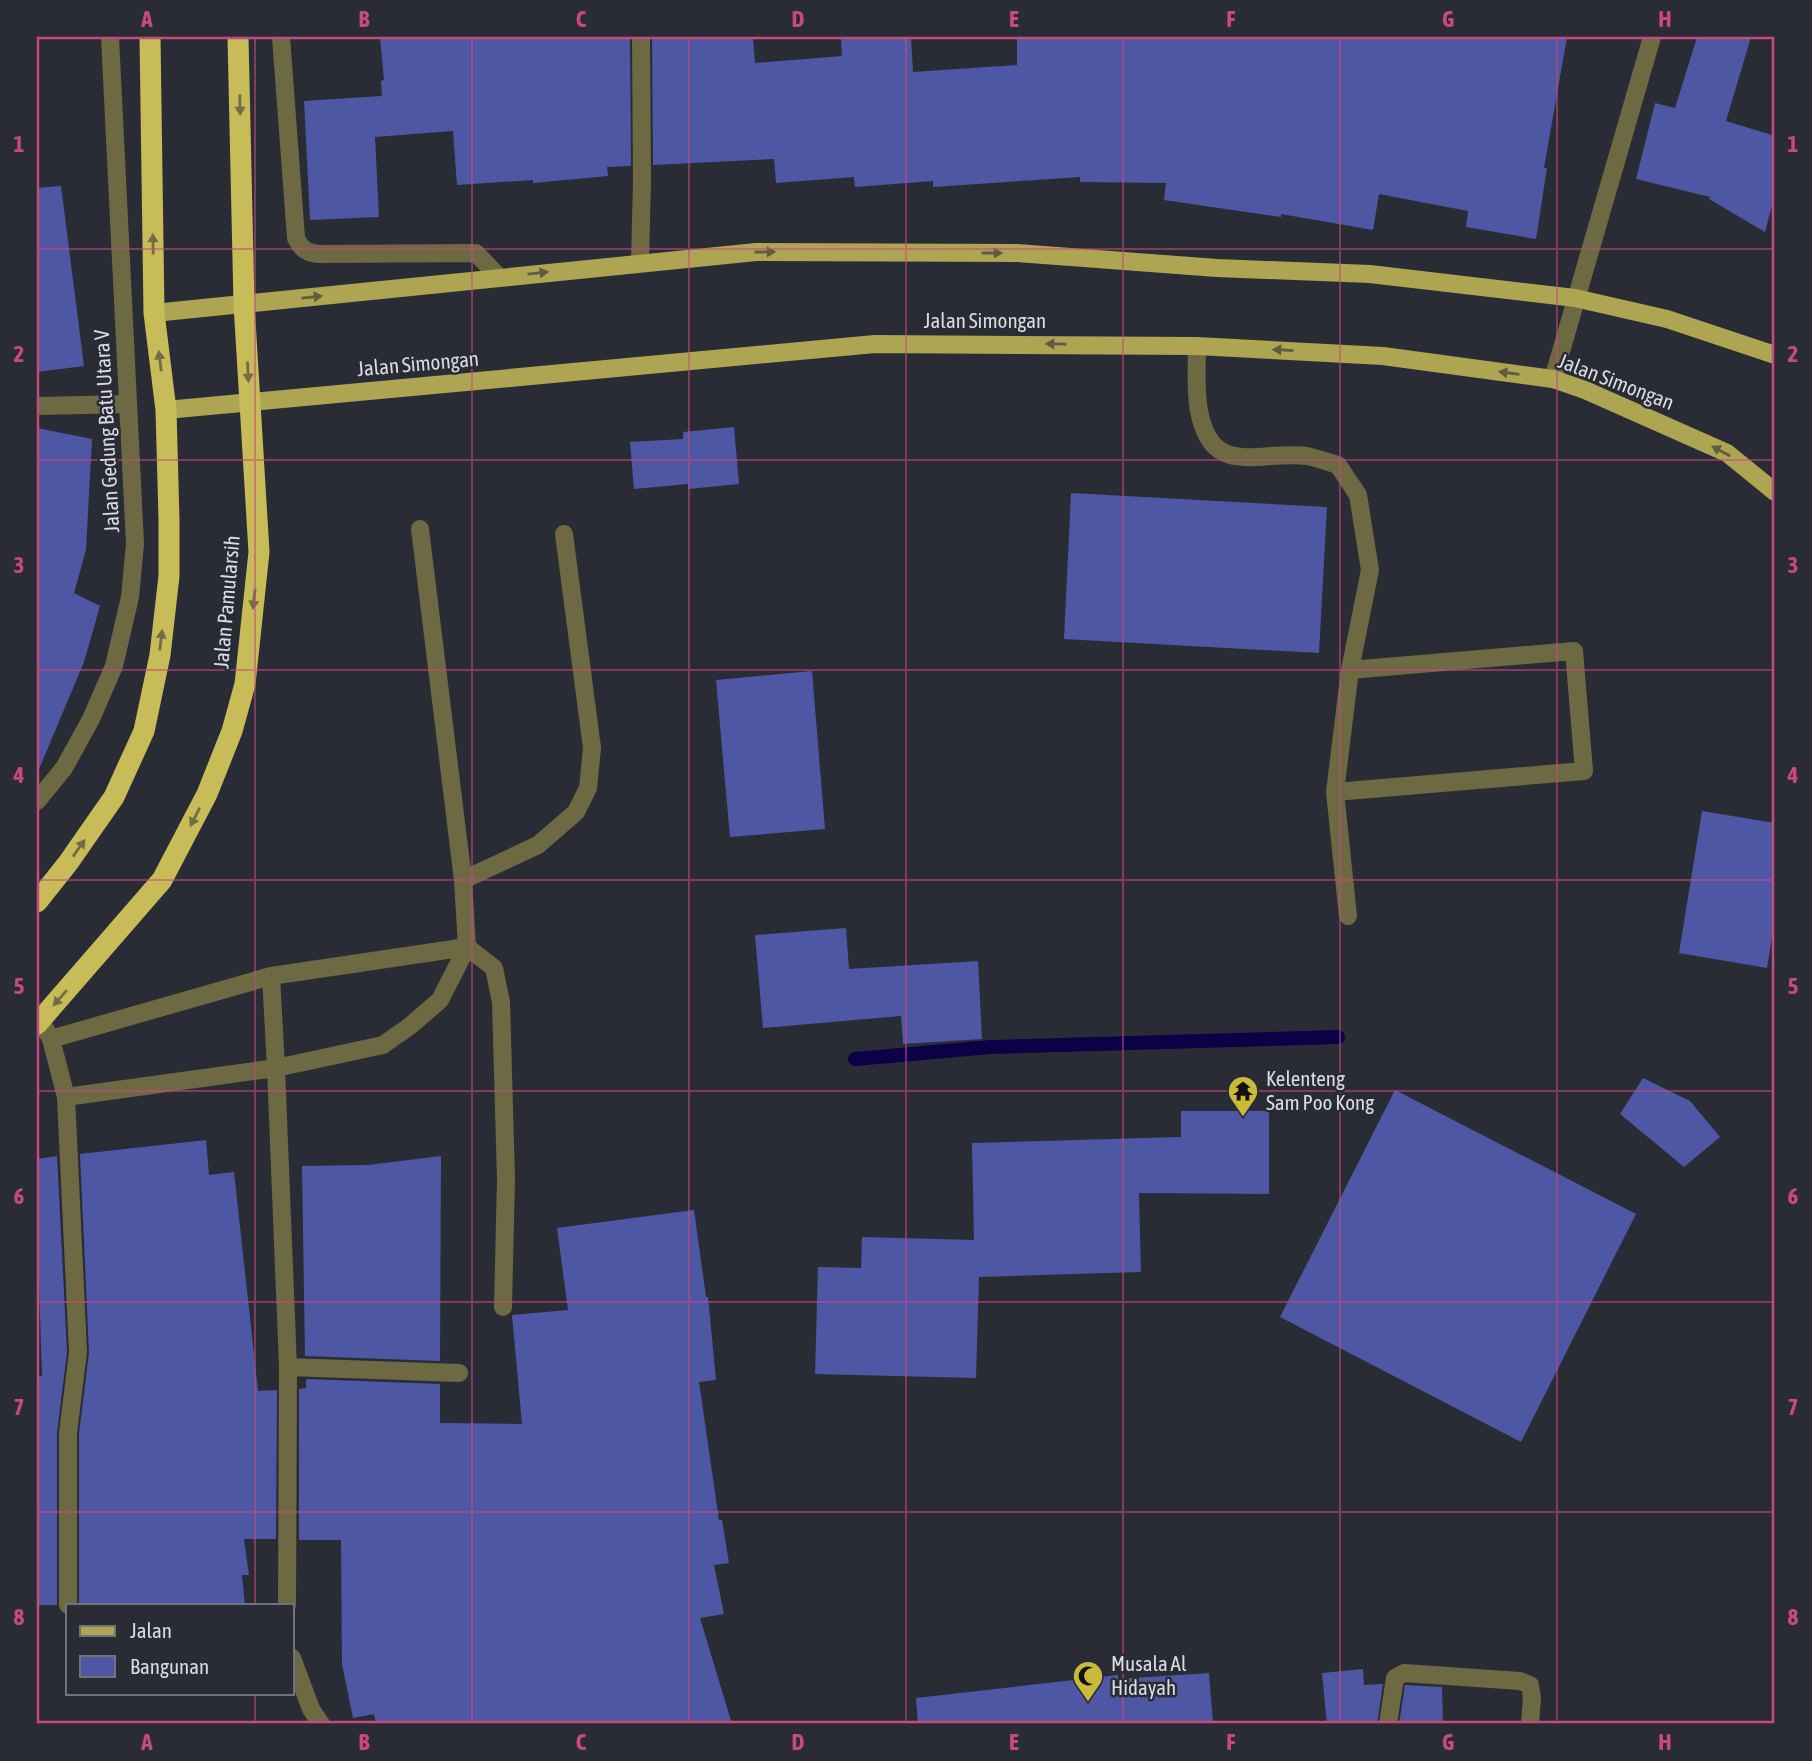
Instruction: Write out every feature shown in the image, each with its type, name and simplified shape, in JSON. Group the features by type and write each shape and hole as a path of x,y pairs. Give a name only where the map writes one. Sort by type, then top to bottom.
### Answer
{"highway":[{"path":"37,902 114,797 144,731 160,655 169,576 166,410 154,313 150,37"},
{"name":"Jalan Pamularsih","path":"42,1024 162,880 207,794 232,731 244,684 259,552 244,304 238,37"}],"main road":[{"path":"154,313 756,252 1017,253 1217,268 1370,274 1575,298 1667,319 1775,355"},
{"name":"Jalan Simongan","path":"166,410 875,344 1197,346 1383,356 1553,379 1585,390 1727,453 1775,492"}],"street":[{"name":"Jalan Gedung Batu Utara V","path":"37,801 64,768 91,719 114,666 130,597 135,544 110,37"},
{"path":"281,37 296,238 299,246 309,253 319,254 476,253 499,277"},
{"path":"640,262 641,37"},
{"path":"1553,379 1652,37"},
{"path":"1197,346 1198,409 1207,438 1220,452 1242,457 1307,456 1338,465 1358,495 1370,570 1350,670 1335,792 1348,916"},
{"path":"37,406 128,404"},
{"path":"66,1097 276,1068 383,1045 440,1000 467,947 463,880 420,529"},
{"path":"463,880 538,845 576,811 588,788 592,748 564,534"},
{"path":"1335,792 1584,771 1574,651 1350,670"},
{"path":"68,1604 68,1433 78,1352 66,1097 42,1024 271,976 467,947 494,968 501,1002 506,1179 503,1307"},
{"path":"271,976 288,1367 287,1604"},
{"path":"288,1367 459,1373"},
{"path":"294,1663 311,1709 321,1724"},
{"path":"1388,1724 1395,1678 1404,1673 1520,1681 1530,1685 1530,1724"}],"building":[{"path":"380,37 630,37 631,166 607,167 608,176 533,183 533,180 457,185 453,131 375,137 379,217 310,220 304,101 382,96 381,81 384,80"},
{"path":"652,37 753,37 755,63 842,56 841,37 911,37 913,72 1017,65 1017,37 1567,37 1544,168 1547,168 1536,239 1466,227 1468,211 1379,194 1373,230 1281,214 1281,217 1164,200 1166,183 1080,182 1080,177 933,187 933,181 855,187 854,177 776,183 774,159 653,165"},
{"path":"1697,37 1751,37 1726,121 1775,136 1775,194 1765,232 1709,199 1710,197 1636,179 1655,103 1675,108"},
{"path":"61,186 84,366 37,372 37,188"},
{"path":"734,427 739,484 688,489 688,484 634,489 630,442 683,439 683,432"},
{"path":"37,428 92,439 86,550 74,593 100,606 84,662 37,774"},
{"path":"1071,493 1327,507 1319,653 1064,639"},
{"path":"812,671 825,829 730,837 716,680"},
{"path":"1702,811 1775,823 1775,918 1767,968 1679,953"},
{"path":"846,928 849,969 978,961 982,1039 903,1044 901,1016 763,1028 755,935"},
{"path":"1643,1078 1690,1101 1720,1137 1684,1167 1620,1114"},
{"path":"1395,1090 1636,1214 1521,1442 1280,1317"},
{"path":"1181,1111 1269,1111 1269,1194 1139,1193 1141,1272 979,1277 976,1378 815,1374 818,1267 861,1268 862,1237 974,1240 972,1143 1181,1137"},
{"path":"206,1140 209,1175 234,1172 258,1391 277,1390 276,1539 244,1539 249,1575 242,1575 245,1604 79,1604 79,1434 89,1352 80,1154"},
{"path":"57,1156 67,1352 57,1433 57,1605 37,1605 37,1377 42,1376 37,1283 37,1159"},
{"path":"441,1156 440,1361 305,1356 302,1166 368,1165"},
{"path":"694,1210 708,1297 716,1380 699,1382 719,1520 722,1520 729,1563 714,1565 724,1614 700,1618 732,1724 376,1724 374,1714 353,1718 342,1664 341,1540 299,1540 299,1389 306,1388 306,1379 440,1384 440,1423 522,1424 512,1315 568,1310 557,1228"},
{"path":"1363,1669 1364,1685 1383,1684 1377,1724 1327,1724 1322,1673"},
{"path":"1209,1673 1213,1724 918,1724 916,1698 1118,1675 1118,1679"},
{"path":"1405,1685 1442,1687 1443,1724 1399,1724"}],"waterway":[{"path":"855,1059 991,1047 1338,1037"}],"place":[{"name":"Kelenteng Sam Poo Kong","path":"1243,1118"},
{"name":"Musala Al Hidayah","path":"1088,1703"}]}
